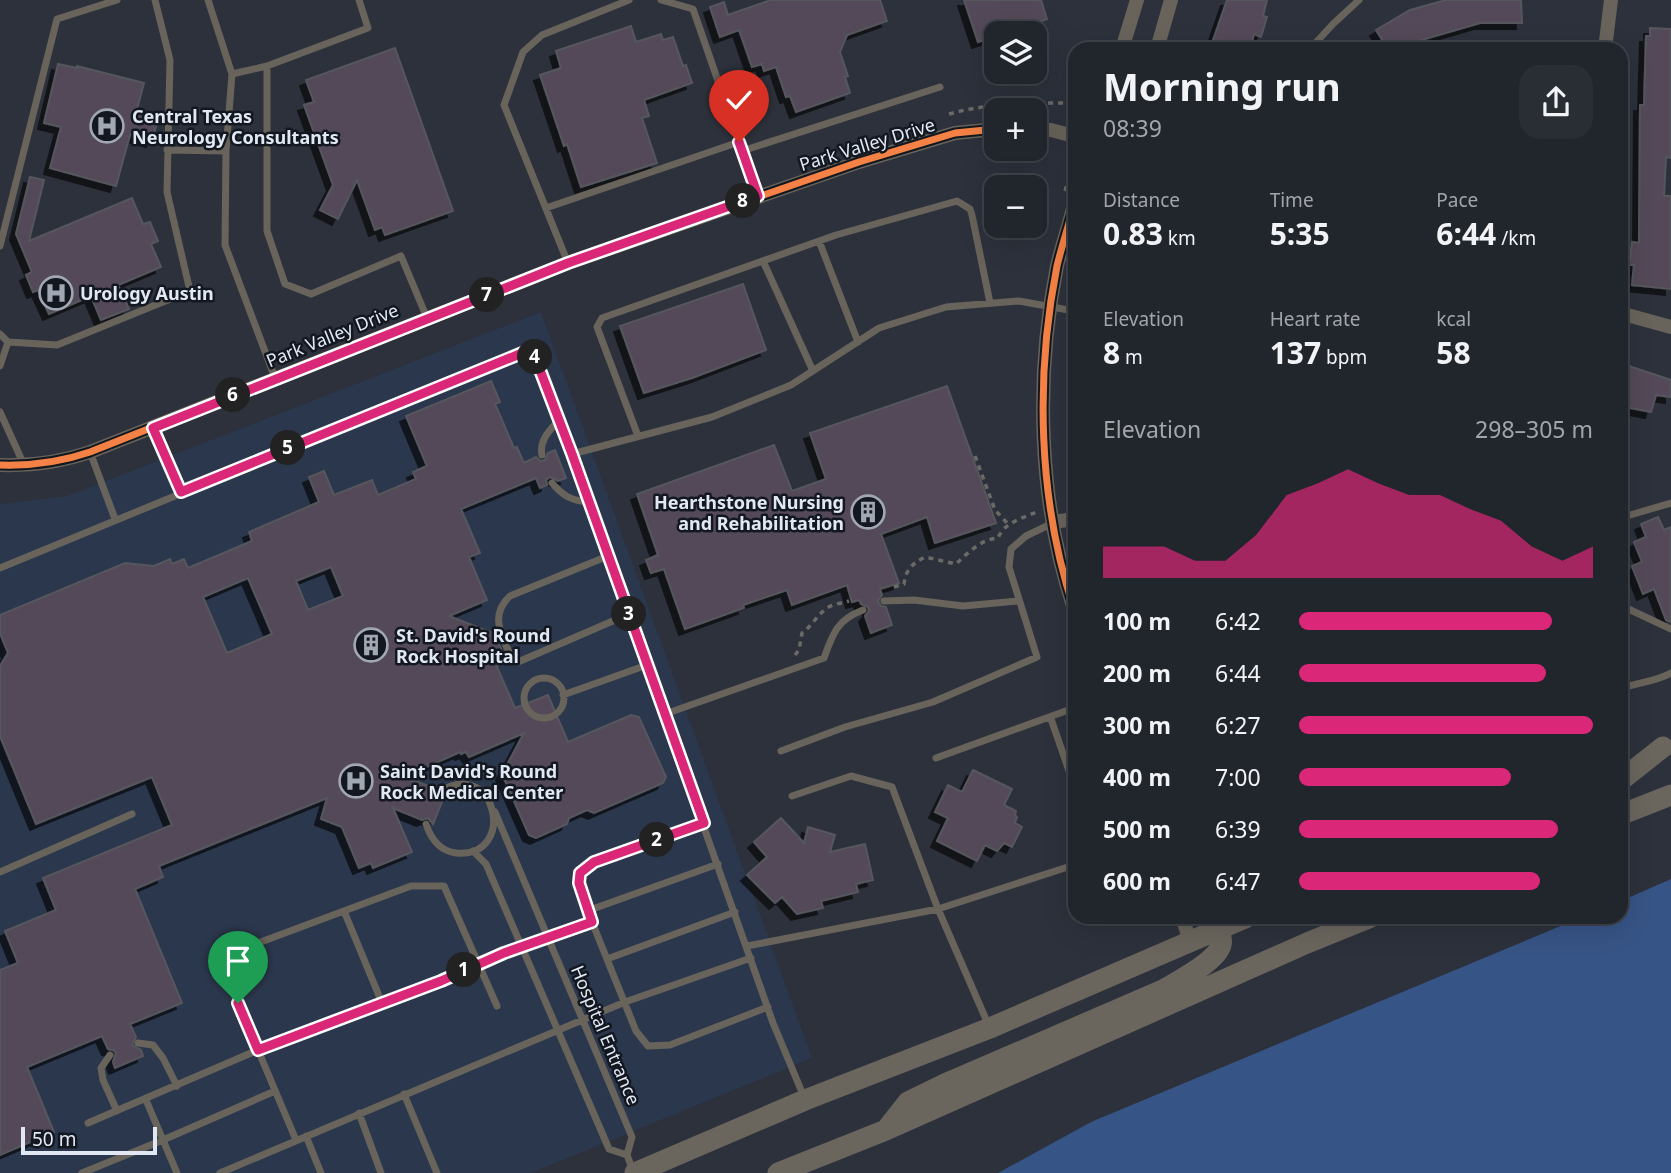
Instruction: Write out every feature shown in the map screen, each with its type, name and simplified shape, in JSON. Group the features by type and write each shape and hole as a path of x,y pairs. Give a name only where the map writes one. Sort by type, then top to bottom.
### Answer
{"main road":[{"path":"1628,761 1667,745"},
{"path":"1628,775 1667,745"},
{"path":"1628,812 1671,794"},
{"path":"632,1167 990,1028 1190,941 1216,924"},
{"path":"886,1130 908,1102 1163,990 1190,974 1220,948 1222,942 1217,924"},
{"path":"778,1173 886,1130 1346,924"}],"street":[{"path":"1124,42 1137,0"},
{"path":"1159,42 1171,0"},
{"path":"1606,42 1611,0"},
{"name":"Park Valley Drive","path":"0,465 24,466 72,458 90,452 568,263 758,196 955,133 984,129"},
{"path":"1047,130 1068,134"},
{"path":"1068,227 1057,268 1045,365 1044,404 1047,478 1053,522 1068,591"},
{"path":"1628,315 1671,327"},
{"path":"1053,522 1068,520"},
{"path":"1184,924 1190,941"}],"lane":[{"path":"0,246 57,19 117,0"},
{"path":"0,334 8,342 57,345 190,291 167,192 170,60 155,0"},
{"path":"208,0 232,74 226,151 225,245 275,377"},
{"path":"232,74 267,66 368,27 359,0"},
{"path":"568,263 505,105 523,52 542,35 629,0"},
{"path":"661,0 693,9 758,196"},
{"path":"1316,42 1359,0"},
{"path":"267,66 267,231 285,284 311,294 401,256 427,318"},
{"path":"546,208 940,87"},
{"path":"167,150 226,151"},
{"path":"638,436 597,327 602,318 819,241 957,201 970,209 972,215 990,303"},
{"path":"819,241 858,342"},
{"path":"763,261 813,370"},
{"path":"572,454 712,417 790,385 879,328 946,307 1019,301 1068,310"},
{"path":"0,366 8,342"},
{"path":"0,568 532,349 572,454 768,1007 805,1100"},
{"path":"0,412 24,466"},
{"path":"542,455 544,437 559,419"},
{"path":"153,428 181,492"},
{"path":"90,452 115,519"},
{"path":"552,483 561,494 576,501 589,502"},
{"path":"1628,516 1671,503"},
{"path":"781,751 845,727 933,702 1037,657 1009,567 1011,549 1053,522"},
{"path":"608,555 510,596 499,610 498,625 513,661 518,662 629,614"},
{"path":"884,601 914,600 963,606 1019,601"},
{"path":"1628,609 1671,629"},
{"path":"665,714 824,658 834,632 847,616 863,610"},
{"path":"563,695 647,665"},
{"path":"1628,686 1658,680 1671,673"},
{"path":"537,680 553,681 563,695 561,708 552,717 533,715 525,704 525,692 531,682 537,680"},
{"path":"936,758 1068,711"},
{"path":"1051,719 1068,768"},
{"path":"792,796 851,776 892,787 938,909 990,1028"},
{"path":"426,824 430,836 440,847 451,852 472,851 483,845 491,836 495,811 490,800 481,791 459,784 446,787 436,794"},
{"name":"Hospital Entrance","path":"495,811 632,1137 632,1167"},
{"path":"0,872 132,814"},
{"path":"704,823 594,862 580,873 579,883 587,911 636,1031 648,1046 670,1045 768,1007"},
{"path":"472,851 486,864 609,1149 632,1167"},
{"path":"587,911 718,863"},
{"path":"747,946 938,909 1068,867"},
{"path":"296,1140 218,958 411,887 444,886 497,1006"},
{"path":"344,911 382,1003"},
{"path":"607,959 735,912"},
{"path":"88,1123 258,1050 592,922"},
{"path":"220,1173 625,1002 751,958"},
{"path":"138,1043 153,1045 177,1086"},
{"path":"110,1055 101,1068 103,1080 117,1111"},
{"path":"82,1173 275,1091"},
{"path":"404,1094 437,1173"},
{"path":"146,1100 177,1173"},
{"path":"359,1114 381,1173"},
{"path":"306,1136 321,1173"}],"path":[{"path":"948,114 988,105 1068,103"},
{"path":"975,456 995,510 1009,525"},
{"path":"892,588 904,584 905,574 911,565 925,557 956,564 966,552 990,539 998,538 1000,532 1019,518 1038,512 1038,500"},
{"path":"793,656 799,650 802,633 813,625 819,615 829,607 852,600"}],"shaded area":[{"name":"Saint David's Round Rock Medical Center","path":"541,312 812,1058 531,1173 0,1173 0,504 67,496"},
{"path":"1671,879 1671,1173 998,1173 1091,1122 1565,924 1628,924 1628,898"}],"building":[{"path":"771,0 880,0 887,21 847,35 840,52 850,93 796,112 790,96 786,97 776,67 764,71 762,64 752,67 739,30 720,37 710,7 724,2 728,15"},
{"path":"964,0 1041,0 1047,19 984,21 984,40 978,42"},
{"path":"1227,0 1267,0 1263,16 1267,17 1261,37 1254,34 1252,42 1212,42"},
{"path":"1446,0 1521,0 1522,23 1480,23 1419,42 1384,42 1376,30 1410,10"},
{"path":"631,26 636,42 661,34 663,40 673,37 692,83 644,100 649,116 642,118 657,163 581,187 540,75 561,68 556,51"},
{"path":"1650,28 1671,29 1671,158 1666,157 1664,196 1671,196 1671,289 1632,285 1634,265 1629,265 1632,242 1639,243 1640,105 1644,105 1646,36 1650,36"},
{"path":"395,48 453,211 385,235 382,227 375,230 357,180 338,219 320,210 333,185 304,105 314,102 306,80"},
{"path":"58,64 77,66 144,83 136,113 158,119 152,141 130,135 116,186 50,168 61,127 44,123"},
{"path":"30,177 44,180 29,241 132,198 143,224 150,222 158,241 151,244 161,267 118,285 129,309 101,320 91,296 49,314 38,290 33,292 26,275 32,272 16,234"},
{"path":"743,284 766,350 644,393 620,326"},
{"path":"1628,366 1671,380 1671,397 1656,395 1651,412 1628,408"},
{"name":"St. David's Round Rock Hospital","path":"491,381 500,402 495,404 514,448 517,447 524,463 536,457 540,461 545,460 548,453 555,450 566,478 558,481 550,477 546,480 547,485 540,488 536,478 461,509 480,553 469,557 487,600 449,616 495,634 503,654 497,667 515,708 548,695 568,742 631,715 639,717 666,777 663,783 594,813 587,810 569,818 567,824 536,838 529,835 502,774 524,733 469,757 466,752 460,752 404,777 434,788 430,794 433,799 444,797 433,824 428,818 422,820 393,808 412,852 373,868 371,863 359,868 342,827 321,819 327,798 159,866 163,877 135,889 182,1003 130,1024 136,1037 132,1045 141,1050 143,1056 115,1068 113,1062 116,1053 108,1049 102,1036 27,1067 54,1132 0,1155 0,970 18,963 5,931 56,910 43,878 172,825 152,777 36,824 0,736 0,666 8,653 0,633 0,615 125,563 154,566 170,559 172,564 184,559 188,568 252,541 249,532 319,502 309,477 324,471 334,495 372,480 378,495 416,479 413,472 427,466 406,416","holes":["331,567 343,596 308,610 296,581","248,578 272,634 227,653 203,597"]},
{"name":"Hearthstone Nursing and Rehabilitation","path":"947,386 996,523 935,543 927,517 881,534 899,583 880,589 882,595 878,601 881,606 886,607 892,625 871,633 865,616 869,611 868,607 859,600 852,602 847,585 792,605 787,590 685,629 664,569 651,573 646,560 658,555 637,494 774,445 792,491 826,479 810,433"},
{"path":"1658,517 1664,530 1671,527 1671,622 1666,620 1654,589 1643,594 1632,566 1642,562 1634,542 1646,537 1641,524"},
{"path":"973,770 1012,789 1004,805 1016,811 1015,823 1022,827 1012,847 1004,843 997,851 985,845 977,861 937,841 948,818 935,812 948,785 962,792"},
{"path":"781,818 804,843 808,827 835,835 830,852 865,844 873,880 856,884 858,892 821,901 823,908 797,914 782,897 775,903 747,875 767,857 754,842"}],"cycle path":[{"path":"0,465 46,463 90,452 568,263 859,162 955,133 984,130"},
{"path":"1068,226 1057,266 1050,308 1043,395 1047,482 1053,525 1068,588"}],"place":[{"name":"Central Texas Neurology Consultants","path":"107,126"},
{"name":"Urology Austin","path":"56,293"},
{"name":"Hearthstone Nursing and Rehabilitation","path":"868,512"},
{"name":"St. David's Round Rock Hospital","path":"371,645"},
{"name":"Saint David's Round Rock Medical Center","path":"356,781"}],"route":[{"path":"238,1003 258,1050 441,981 504,953 592,922 579,883 580,873 594,862 704,823 532,349 181,492 153,428 275,377 568,263 758,196 739,142"}]}
